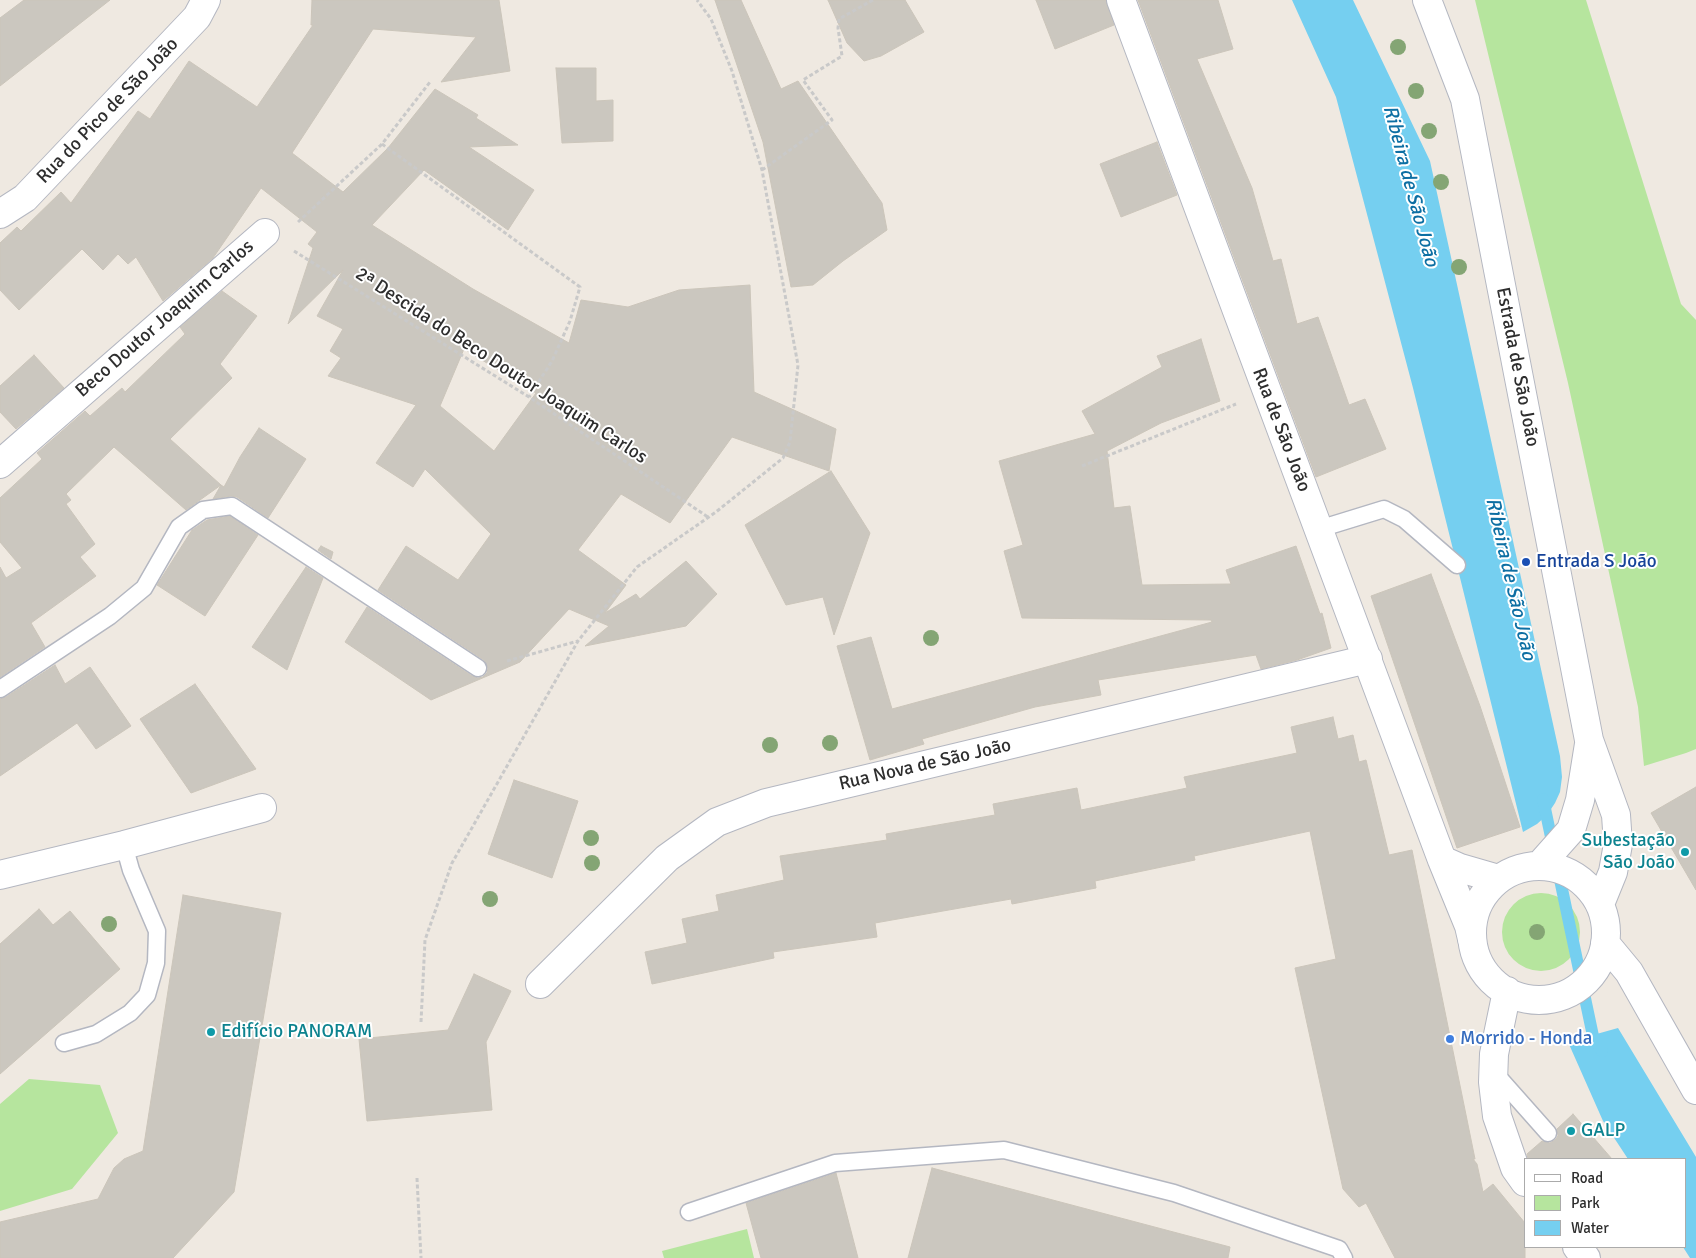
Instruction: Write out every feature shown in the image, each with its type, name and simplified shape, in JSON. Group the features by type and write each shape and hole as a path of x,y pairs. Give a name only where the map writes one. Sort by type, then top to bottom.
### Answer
{"street":[{"name":"Rua do Pico de São João","path":"0,214 25,198 32,191 197,17 206,0"},
{"name":"Rua de São João","path":"1121,0 1472,938"},
{"name":"Estrada de São João","path":"1427,0 1465,98 1589,740 1616,815 1618,844 1613,872 1600,904"},
{"name":"Beco Doutor Joaquim Carlos","path":"0,464 272,237"},
{"name":"Rua Nova de São João","path":"540,984 667,858 717,822 766,803 1368,659"},
{"name":"Estrada de São João","path":"1533,866 1571,830 1580,800 1589,740"},
{"path":"0,875 124,846 262,808"},
{"path":"1442,860 1460,868 1498,879"},
{"path":"1533,866 1550,866 1581,880 1600,904 1606,927 1605,943 1598,964 1585,982 1576,989 1555,998 1530,999 1506,991 1482,970 1474,950 1472,938 1474,916 1477,906 1490,887 1498,879 1516,870 1533,866"},
{"path":"1605,943 1629,972 1696,1090"},
{"path":"1506,991 1494,1054 1493,1082 1497,1116 1515,1168 1524,1181"},
{"path":"1578,1248 1586,1258"}],"lane":[{"path":"0,689 110,616 144,588 179,527 203,510 232,506 478,668"},
{"path":"1319,529 1384,509 1404,518 1457,566"},
{"path":"64,1043 96,1034 130,1013 147,995 156,963 157,931 131,870 124,846"},
{"path":"1493,1071 1548,1133"},
{"path":"689,1212 835,1162 1004,1150 1174,1192 1339,1249 1344,1258"}],"path":[{"path":"420,1022 425,940 452,863 578,641 638,567 708,517 783,458 790,442 798,365 762,170 732,71 711,19 697,0"},
{"path":"762,170 832,120 803,80 842,56 838,28 839,19 873,0"},
{"name":"Beco Doutor Joaquim Carlos","path":"272,237 382,144 430,82"},
{"path":"382,144 580,287 570,321 552,361 529,397"},
{"name":"2ª Descida do Beco Doutor Joaquim Carlos","path":"272,237 529,397 708,517"},
{"path":"1082,466 1266,391"},
{"path":"478,668 578,641"},
{"path":"417,1178 420,1258"}],"green space":[{"path":"1475,0 1586,0 1681,304 1696,320 1696,749 1644,766 1638,707 1568,383"},
{"path":"1541,893 1556,896 1568,905 1577,917 1580,932 1577,947 1568,959 1556,968 1541,971 1526,968 1514,959 1505,947 1502,932 1505,917 1514,905 1526,896"},
{"path":"29,1079 100,1085 118,1133 72,1189 0,1211 0,1104"},
{"path":"747,1229 754,1258 664,1258 662,1251"}],"water":[{"path":"1292,0 1353,0 1430,161 1560,756 1562,777 1560,792 1555,803 1547,815 1537,824 1523,832 1413,388 1336,97"},
{"path":"1618,1028 1696,1157 1696,1258 1690,1258 1684,1248 1686,1248 1686,1158 1627,1158 1603,1121 1568,1042"}],"building":[{"path":"24,0 110,0 0,86 0,18"},
{"path":"312,0 499,0 510,71 441,82 476,37 373,29 292,153 343,192 388,148 435,89 478,115 476,118 518,145 469,147 534,190 508,230 424,170 372,225 473,289 569,343 581,300 628,307 679,290 750,285 754,392 836,429 829,471 732,437 670,523 621,494 578,550 626,585 605,613 636,594 640,599 686,561 717,594 686,626 585,646 609,626 569,609 520,662 431,700 345,642 367,607 472,676 483,677 487,673 488,668 484,660 378,590 406,546 458,580 491,534 425,469 413,487 376,463 416,405 328,376 341,358 330,351 343,329 317,316 343,270 288,324 313,248 308,244 317,232 261,188 213,258 163,301 136,257 128,264 118,254 103,270 82,249 19,310 0,290 0,243 17,227 21,231 61,192 71,203 138,111 150,119 189,61 257,107 313,25 311,25","holes":["464,349 536,393 494,451 440,406"]},
{"path":"715,0 741,0 781,89 798,81 882,203 887,230 813,285 791,287 763,142"},
{"path":"828,0 905,0 924,32 881,56 864,61 847,43"},
{"path":"1036,0 1106,0 1114,25 1055,49"},
{"path":"1138,0 1218,0 1233,49 1197,59 1252,188 1273,261 1281,259 1297,324 1318,317 1349,405 1365,399 1386,449 1316,477"},
{"path":"556,68 596,68 596,101 613,100 613,141 562,143"},
{"path":"1157,142 1177,195 1121,217 1100,164"},
{"path":"222,291 257,316 220,364 232,378 170,439 221,485 186,510 114,447 66,494 71,500 66,504 95,544 80,557 96,576 31,623 45,647 0,677 0,567 6,578 22,568 0,542 0,498 42,459 37,453 85,411 90,416 122,388 125,392 185,334 180,327"},
{"path":"1201,339 1220,401 1161,423 1107,451 1114,508 1130,506 1142,585 1231,584 1226,570 1296,546 1320,614 1322,613 1331,648 1297,660 1261,669 1256,655 1098,680 1101,695 1035,707 922,739 924,744 870,760 837,646 871,637 892,709 1212,622 1211,620 1022,618 1004,551 1023,545 999,461 1095,434 1082,411 1162,367 1157,356"},
{"path":"34,355 64,388 16,429 0,412 0,386"},
{"path":"259,428 306,459 268,518 237,497 213,499 221,485 224,487 240,457"},
{"path":"831,471 870,533 834,635 823,597 786,605 745,525"},
{"path":"230,516 258,535 205,616 157,585 192,530 207,520"},
{"path":"321,546 333,552 331,559 318,550"},
{"path":"306,567 323,578 287,670 252,647"},
{"path":"1431,574 1480,706 1520,827 1457,848 1371,596"},
{"path":"55,665 65,684 90,667 131,726 96,749 77,723 0,776 0,699"},
{"path":"195,684 256,769 191,793 140,719"},
{"path":"1333,717 1338,739 1353,735 1359,762 1366,760 1389,855 1412,850 1475,1159 1473,1159 1477,1164 1483,1192 1493,1184 1524,1222 1525,1258 1395,1258 1366,1203 1359,1207 1343,1189 1295,968 1336,959 1310,831 1194,856 1195,860 1095,881 1096,888 1012,904 1011,899 875,923 877,937 773,952 774,958 652,984 645,952 687,943 682,919 719,911 716,895 784,880 780,856 887,840 886,834 995,815 993,804 1077,788 1081,810 1187,788 1184,777 1297,753 1291,727"},
{"path":"514,780 578,801 552,878 488,854"},
{"name":"Subestação São João","path":"1696,787 1696,890 1651,813"},
{"name":"Edifício PANORAM","path":"183,895 281,913 234,1192 173,1258 0,1258 0,1222 98,1199 114,1168 124,1159 143,1151"},
{"path":"39,909 53,925 70,911 120,969 0,1074 0,944"},
{"path":"474,974 511,991 486,1042 492,1110 367,1121 359,1039 448,1030"},
{"name":"GALP","path":"1573,1114 1611,1158 1528,1158 1527,1154 1542,1141 1550,1143 1555,1140 1558,1136 1557,1129"},
{"path":"932,1168 1230,1247 1228,1258 908,1258"},
{"path":"836,1173 858,1258 761,1258 746,1203"}],"waterway":[{"name":"Ribeira de São João","path":"1543,799 1593,1036 1602,1051"}],"place":[{"name":"Entrada S João","path":"1526,562"},
{"name":"Subestação São João","path":"1685,852"},
{"name":"Edifício PANORAM","path":"211,1032"},
{"name":"Morrido - Honda","path":"1450,1039"},
{"name":"GALP","path":"1571,1131"}]}
